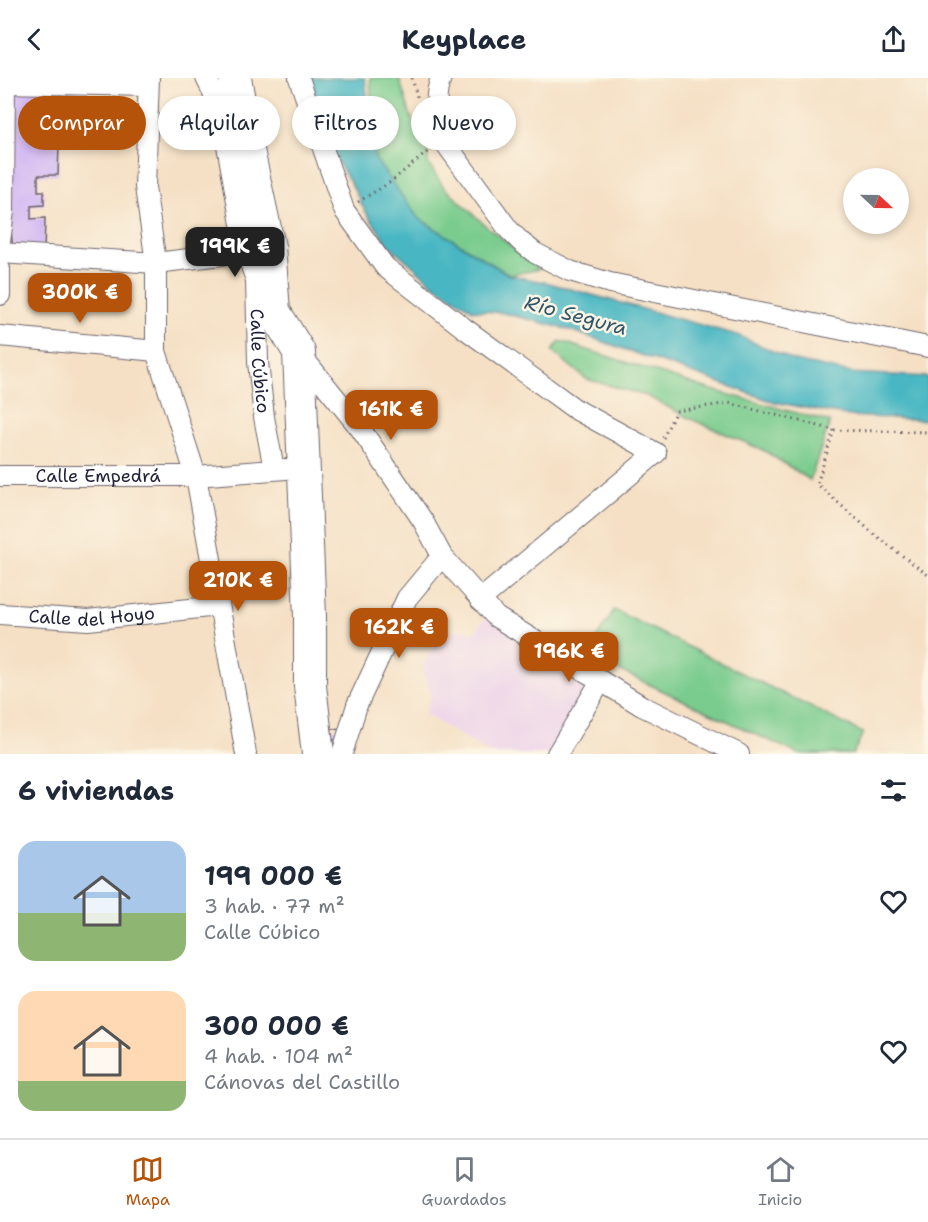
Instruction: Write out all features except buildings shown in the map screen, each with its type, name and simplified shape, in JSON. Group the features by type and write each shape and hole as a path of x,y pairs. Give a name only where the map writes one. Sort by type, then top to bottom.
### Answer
{"main road":[{"path":"235,78 269,247 274,311 299,352 289,469 310,617 310,686 318,754"}],"street":[{"name":"Calle Cúbico","path":"206,78 213,92 225,134 246,252 256,280 258,362 264,417 289,469"},
{"path":"299,78 344,210 385,267 575,409 656,453 480,600"},
{"path":"441,78 436,107 443,140 509,230 535,253 554,264 610,283 928,347"},
{"path":"0,242 4,212 4,81 148,82 145,187 156,263 156,351 196,476 246,754"},
{"path":"0,253 156,263 246,252"},
{"path":"0,269 0,295"},
{"path":"0,336 156,351"},
{"path":"299,352 360,428 423,521 441,556 496,617 642,705 739,754"},
{"name":"Calle Empedrá","path":"0,476 196,476 289,469"},
{"path":"342,754 357,705 407,598 441,556"},
{"name":"Calle del Hoyo","path":"0,614 88,620 218,606"},
{"path":"557,754 601,681"}],"path":[{"path":"412,78 417,96"},
{"path":"344,210 388,183 430,150 437,158"},
{"path":"656,453 676,411 729,403 834,430 928,432"},
{"path":"834,430 817,484 875,535 928,575"}],"shaded area":[{"path":"488,615 597,682 553,754 491,754 425,714 431,694 423,674 424,662 432,649 444,637 461,629 474,633"}],"green space":[{"path":"370,78 399,78 411,117 411,150 428,150 428,163 443,186 485,225 540,269 510,275 418,218 375,159 374,150 399,150 399,96 371,96"},
{"path":"560,341 712,390 830,422 810,480 765,451 691,419 647,396 586,379 552,351"},
{"path":"614,610 863,733 853,754 798,754 586,655"}],"water":[{"path":"309,78 365,78 367,96 313,96"},
{"name":"Río Segura","path":"332,150 374,150 375,159 418,218 509,275 549,283 737,335 795,361 851,373 928,377 928,420 849,416 774,402 570,330 504,313 473,310 434,285 388,244 365,211"}]}
